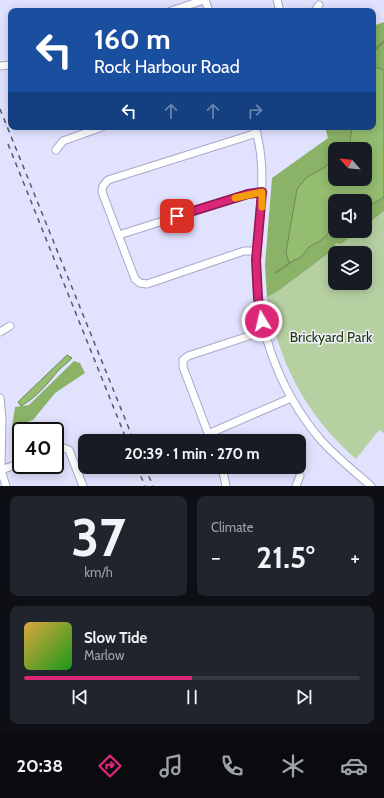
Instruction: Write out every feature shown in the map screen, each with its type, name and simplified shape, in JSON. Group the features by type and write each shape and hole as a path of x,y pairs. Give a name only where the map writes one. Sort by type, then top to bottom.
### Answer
{"street":[{"path":"180,8 204,0"},
{"path":"56,150 63,141 94,130"},
{"path":"257,251 244,251 147,284 140,283 135,279 119,234 102,195 103,186 108,180 256,130 262,160 262,192 257,251 258,293 264,331 276,366 291,398 321,439 372,486"},
{"path":"119,234 248,194 262,192"},
{"path":"0,332 10,326"},
{"path":"264,331 188,356 183,360 183,367 208,434 291,398"},
{"path":"0,398 2,419 1,470 6,486"},
{"path":"64,448 69,450 84,486"},
{"path":"1,470 12,466"},
{"path":"223,474 226,486"},
{"path":"296,486 300,476"}],"green space":[{"name":"Brickyard Park","path":"384,211 384,433 379,430 356,459 322,424 297,386 279,344 267,297 277,292 328,254 328,290 372,290 372,246 334,246 336,242 341,244 349,238 372,238 372,220"}],"shaded area":[{"path":"384,22 384,211 372,220 372,194 328,194 328,238 349,238 341,244 336,243 335,246 328,246 328,254 277,292 267,297 265,265 272,178 328,138 326,130 376,130 376,25"},
{"path":"376,67 384,70 384,197 372,205 372,194 328,194 328,234 320,241 309,247 301,257 289,263 286,252 297,189 307,177 324,168 328,164 328,186 372,186 372,142 350,142 352,130 376,130"},
{"path":"67,355 72,358 37,394 21,406 18,402"},
{"path":"74,361 80,363 85,373 55,393 33,420 27,422 13,422 15,407 29,405"}],"waterway":[{"path":"376,49 384,41"},
{"path":"275,273 290,263"}],"railway":[{"path":"0,109 8,129"},
{"path":"8,130 131,434"},
{"path":"8,144 124,434"},
{"path":"140,474 145,486"},
{"path":"148,474 153,486"}],"slow traffic":[{"path":"235,198 255,192 262,192 262,207"}],"route":[{"path":"177,216 255,192 262,192 256,260 258,298 262,321"}]}
